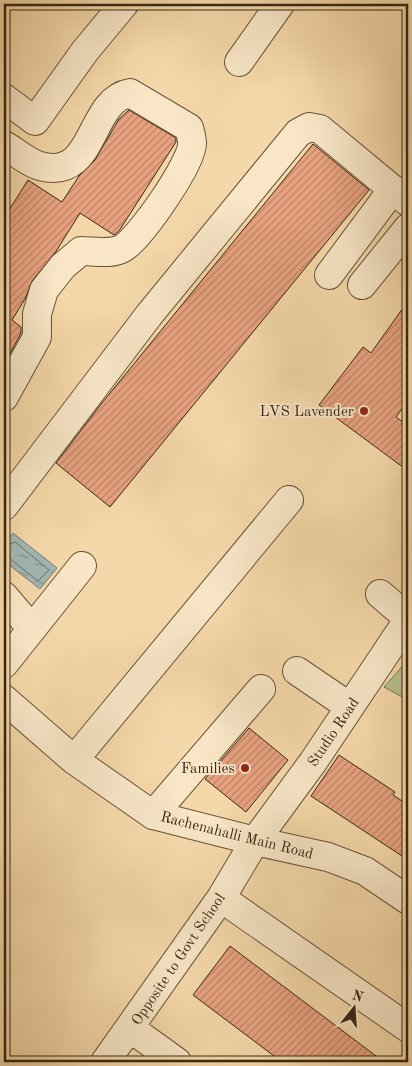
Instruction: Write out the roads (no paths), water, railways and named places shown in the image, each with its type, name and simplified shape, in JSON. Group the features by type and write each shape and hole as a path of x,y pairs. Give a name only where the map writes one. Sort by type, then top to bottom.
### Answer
{"street":[{"path":"4,98 34,121 85,51 124,4"},
{"path":"239,62 280,4"},
{"path":"4,145 39,166 60,169 75,163 109,107 120,95 130,93 189,128 192,144 186,163 145,227 122,249 102,252 81,251 64,266 44,290 37,314 37,336 4,397"},
{"path":"4,506 149,315 298,133 309,127 320,129 401,195 329,275"},
{"path":"408,228 366,290 408,246"},
{"path":"74,760 289,500"},
{"path":"4,664 82,566"},
{"path":"380,594 408,619"},
{"path":"4,596 32,629"},
{"name":"Studio Road","path":"255,841 350,707 408,619"},
{"path":"298,671 350,707"},
{"path":"153,815 261,689"},
{"name":"Rachenahalli Main Road","path":"4,699 74,760 153,815 255,841 328,856 365,871 408,900"},
{"name":"Opposite to Govt School","path":"177,1062 130,1028 221,898 255,841"},
{"path":"221,898 408,1028"},
{"path":"105,1062 130,1028"}],"water":[{"path":"13,533 57,568 40,589 4,561 4,545"}],"place":[{"name":"LVS Lavender","path":"364,411"},
{"name":"Families","path":"245,768"}]}
